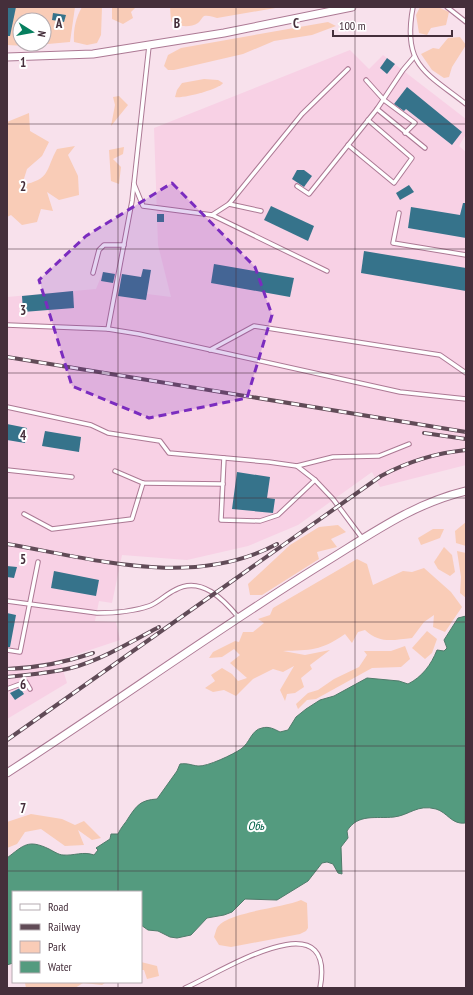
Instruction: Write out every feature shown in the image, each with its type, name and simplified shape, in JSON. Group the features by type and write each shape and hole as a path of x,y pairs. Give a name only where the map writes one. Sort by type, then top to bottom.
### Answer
{"street":[{"path":"7,57 93,54 149,46 224,33 352,7"},
{"path":"7,773 238,618 362,538 392,520 423,505 442,497 466,491"}],"lane":[{"path":"412,7 410,44 414,57 426,72 466,104"},
{"path":"447,7 466,22"},
{"path":"108,329 134,183 149,46"},
{"path":"7,53 28,56"},
{"path":"297,186 309,194 384,100 403,70 414,57"},
{"path":"212,215 229,204 302,114 348,69"},
{"path":"366,80 384,100 415,123 405,133"},
{"path":"377,109 425,148"},
{"path":"348,145 394,182 412,158 368,120"},
{"path":"134,183 143,206 212,215 327,271"},
{"path":"229,204 261,211"},
{"path":"400,213 393,243 466,256"},
{"path":"93,273 99,250 104,245 124,245"},
{"path":"7,325 108,329 139,334 400,392 466,398"},
{"path":"210,350 254,326 440,355 466,373"},
{"path":"7,408 91,425 108,433 160,441 169,453 297,466 333,457 379,456 409,444"},
{"path":"224,458 220,520 260,521 278,514 315,480"},
{"path":"297,466 315,480 333,499 362,538"},
{"path":"7,470 72,477"},
{"path":"115,471 142,483 223,484"},
{"path":"24,514 52,529 132,519 142,483"},
{"path":"7,650 20,652 31,604 38,562"},
{"path":"7,601 97,613 110,613 150,606 176,589 195,586 215,593 226,602 238,618"},
{"path":"7,689 26,682 30,689"},
{"path":"185,988 243,958 277,947 298,943 309,945 317,954 322,973 320,988"}],"highlighted area":[{"path":"172,183 255,267 272,315 247,398 149,418 72,386 39,280 86,236"}],"shaded area":[{"path":"350,50 369,69 383,55 466,119 466,134 459,146 466,152 466,465 380,487 372,472 298,525 248,546 187,560 122,555 112,603 99,601 95,621 116,622 120,640 60,660 67,683 7,719 7,297 96,289 103,272 111,274 112,272 122,274 119,296 146,300 147,294 171,297 158,245 154,128"}],"green space":[{"path":"7,7 75,7 70,42 52,44 52,12 12,12 12,45 7,45"},
{"path":"82,7 102,7 101,35 97,43 87,45 74,42 75,24"},
{"path":"112,7 136,7 131,12 133,18 123,24 112,19"},
{"path":"170,7 281,7 217,18 204,16 195,25 180,26 171,21"},
{"path":"420,7 438,7 449,12 446,25 431,28 427,35 419,33 416,15"},
{"path":"328,22 336,26 312,35 274,41 243,54 174,70 168,70 164,66 168,55 181,48"},
{"path":"460,37 466,45 452,67 449,77 444,78 432,70 421,54 433,48 439,49 448,38"},
{"path":"204,79 218,80 223,83 215,88 200,93 175,97 177,90 182,83"},
{"path":"119,96 128,105 111,126 115,105 113,97"},
{"path":"29,113 30,131 49,142 42,156 27,169 22,185 31,183 43,177 57,149 75,146 68,155 78,176 79,195 59,200 47,192 53,211 41,209 37,222 22,225 11,215 7,217 7,122"},
{"path":"124,147 123,154 113,159 121,167 119,184 111,181 109,150"},
{"path":"466,522 466,546 456,543 455,531"},
{"path":"338,525 346,532 331,539 337,547 317,552 319,559 262,595 250,595 248,584 290,545 319,527"},
{"path":"433,529 444,529 440,538 421,545 418,538"},
{"path":"444,547 452,555 455,572 450,576 438,569 434,562"},
{"path":"457,551 466,553 466,598 460,593 461,577"},
{"path":"357,559 367,564 373,585 403,571 412,572 424,568 451,592 462,607 445,632 433,627 434,615 424,622 412,638 393,640 381,639 365,630 358,632 352,643 345,634 337,640 322,647 283,651 305,655 330,650 310,665 312,669 301,678 304,687 295,693 287,694 285,701 280,690 294,666 283,672 273,669 253,679 236,696 224,690 213,692 205,688 215,681 211,675 222,668 232,674 238,681 247,678 230,663 240,655 234,649 222,657 209,658 213,652 235,641 239,642 243,632 253,632 264,623 258,619 270,615 273,608"},
{"path":"427,631 437,639 432,653 425,659 412,648"},
{"path":"405,646 410,659 401,667 372,668 316,699 307,700 298,709 296,704 308,693 318,690 334,679 359,667 367,655 364,651 391,651"},
{"path":"31,814 62,819 75,825 84,821 101,838 92,840 78,830 84,845 65,846 41,829 25,832 17,844 7,848 7,822"},
{"path":"301,900 307,903 308,928 300,934 231,947 219,945 214,937 217,928 231,918"},
{"path":"142,962 157,966 159,976 147,979 144,970 142,970"},
{"path":"25,983 83,983 75,988 26,988"},
{"path":"83,983 105,983 102,985"}],"water":[{"name":"Обь","path":"466,616 465,823 457,822 436,809 429,808 419,809 394,817 362,819 351,825 347,831 348,838 341,847 342,874 338,873 333,864 327,862 322,863 308,881 277,900 245,899 232,912 207,918 191,935 177,938 170,937 158,931 148,930 142,926 142,891 12,891 12,963 7,965 7,858 13,853 26,845 36,844 61,855 86,853 94,855 98,850 96,848 110,839 111,834 118,834 137,806 143,802 157,799 177,771 180,764 202,766 220,760 241,749 258,729 265,727 280,732 288,730 296,717 306,709 320,700 334,696 367,678 399,681 408,684 418,678 426,670 437,650 444,651 447,648 444,640 458,618"}],"building":[{"path":"7,7 16,7 15,12 12,12 10,36 7,36"},
{"path":"53,13 66,15 64,22 52,20"},
{"path":"387,58 395,64 387,74 380,68"},
{"path":"407,87 462,132 452,145 406,109 404,111 394,104"},
{"path":"297,170 304,170 312,176 304,187 292,179"},
{"path":"409,185 414,192 400,200 396,193"},
{"path":"463,203 466,203 466,238 408,228 411,207 460,215"},
{"path":"271,206 314,226 308,241 264,220"},
{"path":"157,214 164,214 164,222 157,222"},
{"path":"364,251 466,268 466,291 361,273"},
{"path":"214,264 294,278 290,297 211,283"},
{"path":"143,269 151,270 146,300 118,296 122,274 141,277"},
{"path":"103,272 115,274 113,283 101,281"},
{"path":"73,291 74,308 23,312 22,296"},
{"path":"7,424 27,428 25,443 7,440"},
{"path":"45,431 81,437 79,452 42,446"},
{"path":"237,472 270,477 267,498 275,499 273,513 232,509"},
{"path":"7,566 17,567 14,578 7,577"},
{"path":"54,571 99,580 96,596 51,588"},
{"path":"7,613 16,615 10,647 7,647"},
{"path":"20,688 24,694 15,700 10,693"}],"railway":[{"path":"7,357 466,432"},
{"path":"424,433 466,439"},
{"path":"7,740 381,476 401,466 422,459 444,453 466,450"},
{"path":"7,544 109,562 178,568 212,565 245,558 277,544"},
{"path":"7,677 31,675 82,665 116,650 159,627"},
{"path":"7,669 72,660 93,653"}]}
